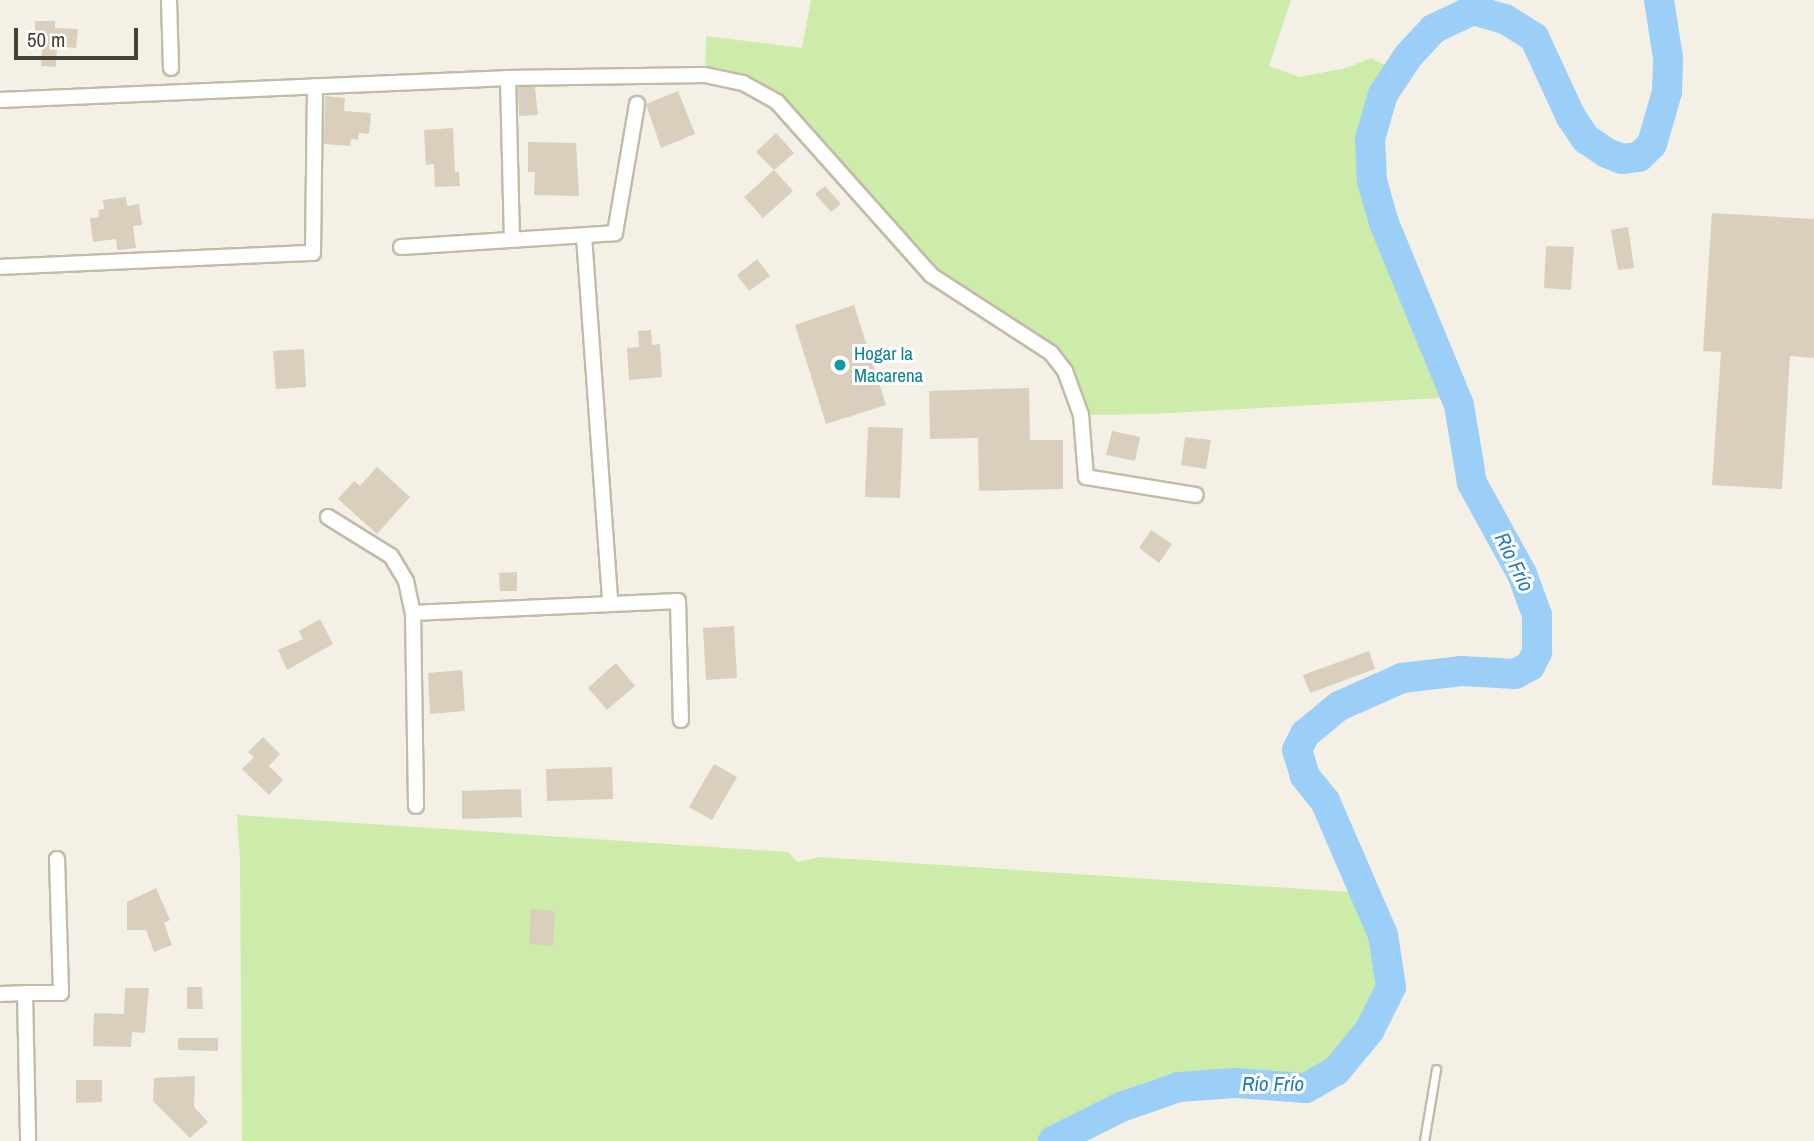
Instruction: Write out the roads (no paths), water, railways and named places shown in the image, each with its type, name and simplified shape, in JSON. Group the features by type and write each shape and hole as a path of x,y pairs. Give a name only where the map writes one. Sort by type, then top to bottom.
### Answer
{"street":[{"path":"169,0 171,68"},
{"path":"0,100 508,78 705,75 743,83 777,102 931,275 1051,354 1065,371 1081,415 1086,477 1196,495"},
{"path":"508,78 512,240"},
{"path":"0,267 313,253 315,86"},
{"path":"401,247 615,233 636,104"},
{"path":"584,236 610,602"},
{"path":"328,517 391,556 407,581 413,613 416,806"},
{"path":"413,613 678,601 681,720"},
{"path":"0,994 61,993 57,859"},
{"path":"25,993 28,1141"}],"lane":[{"path":"1424,1141 1436,1069"}],"waterway":[{"name":"Río Frío","path":"1053,1141 1121,1107 1179,1087 1235,1083 1306,1088 1336,1071 1369,1031 1391,987 1383,935 1325,801 1305,776 1297,750 1305,734 1339,706 1402,678 1462,671 1515,674 1530,666 1537,652 1537,615 1522,574 1472,483 1459,405 1384,223 1372,181 1370,139 1383,94 1409,55 1433,29 1473,10 1505,19 1534,37 1571,117 1586,139 1622,159 1639,157 1652,144 1667,92 1668,58 1659,0"}],"place":[{"name":"Hogar la Macarena","path":"840,365"}]}
